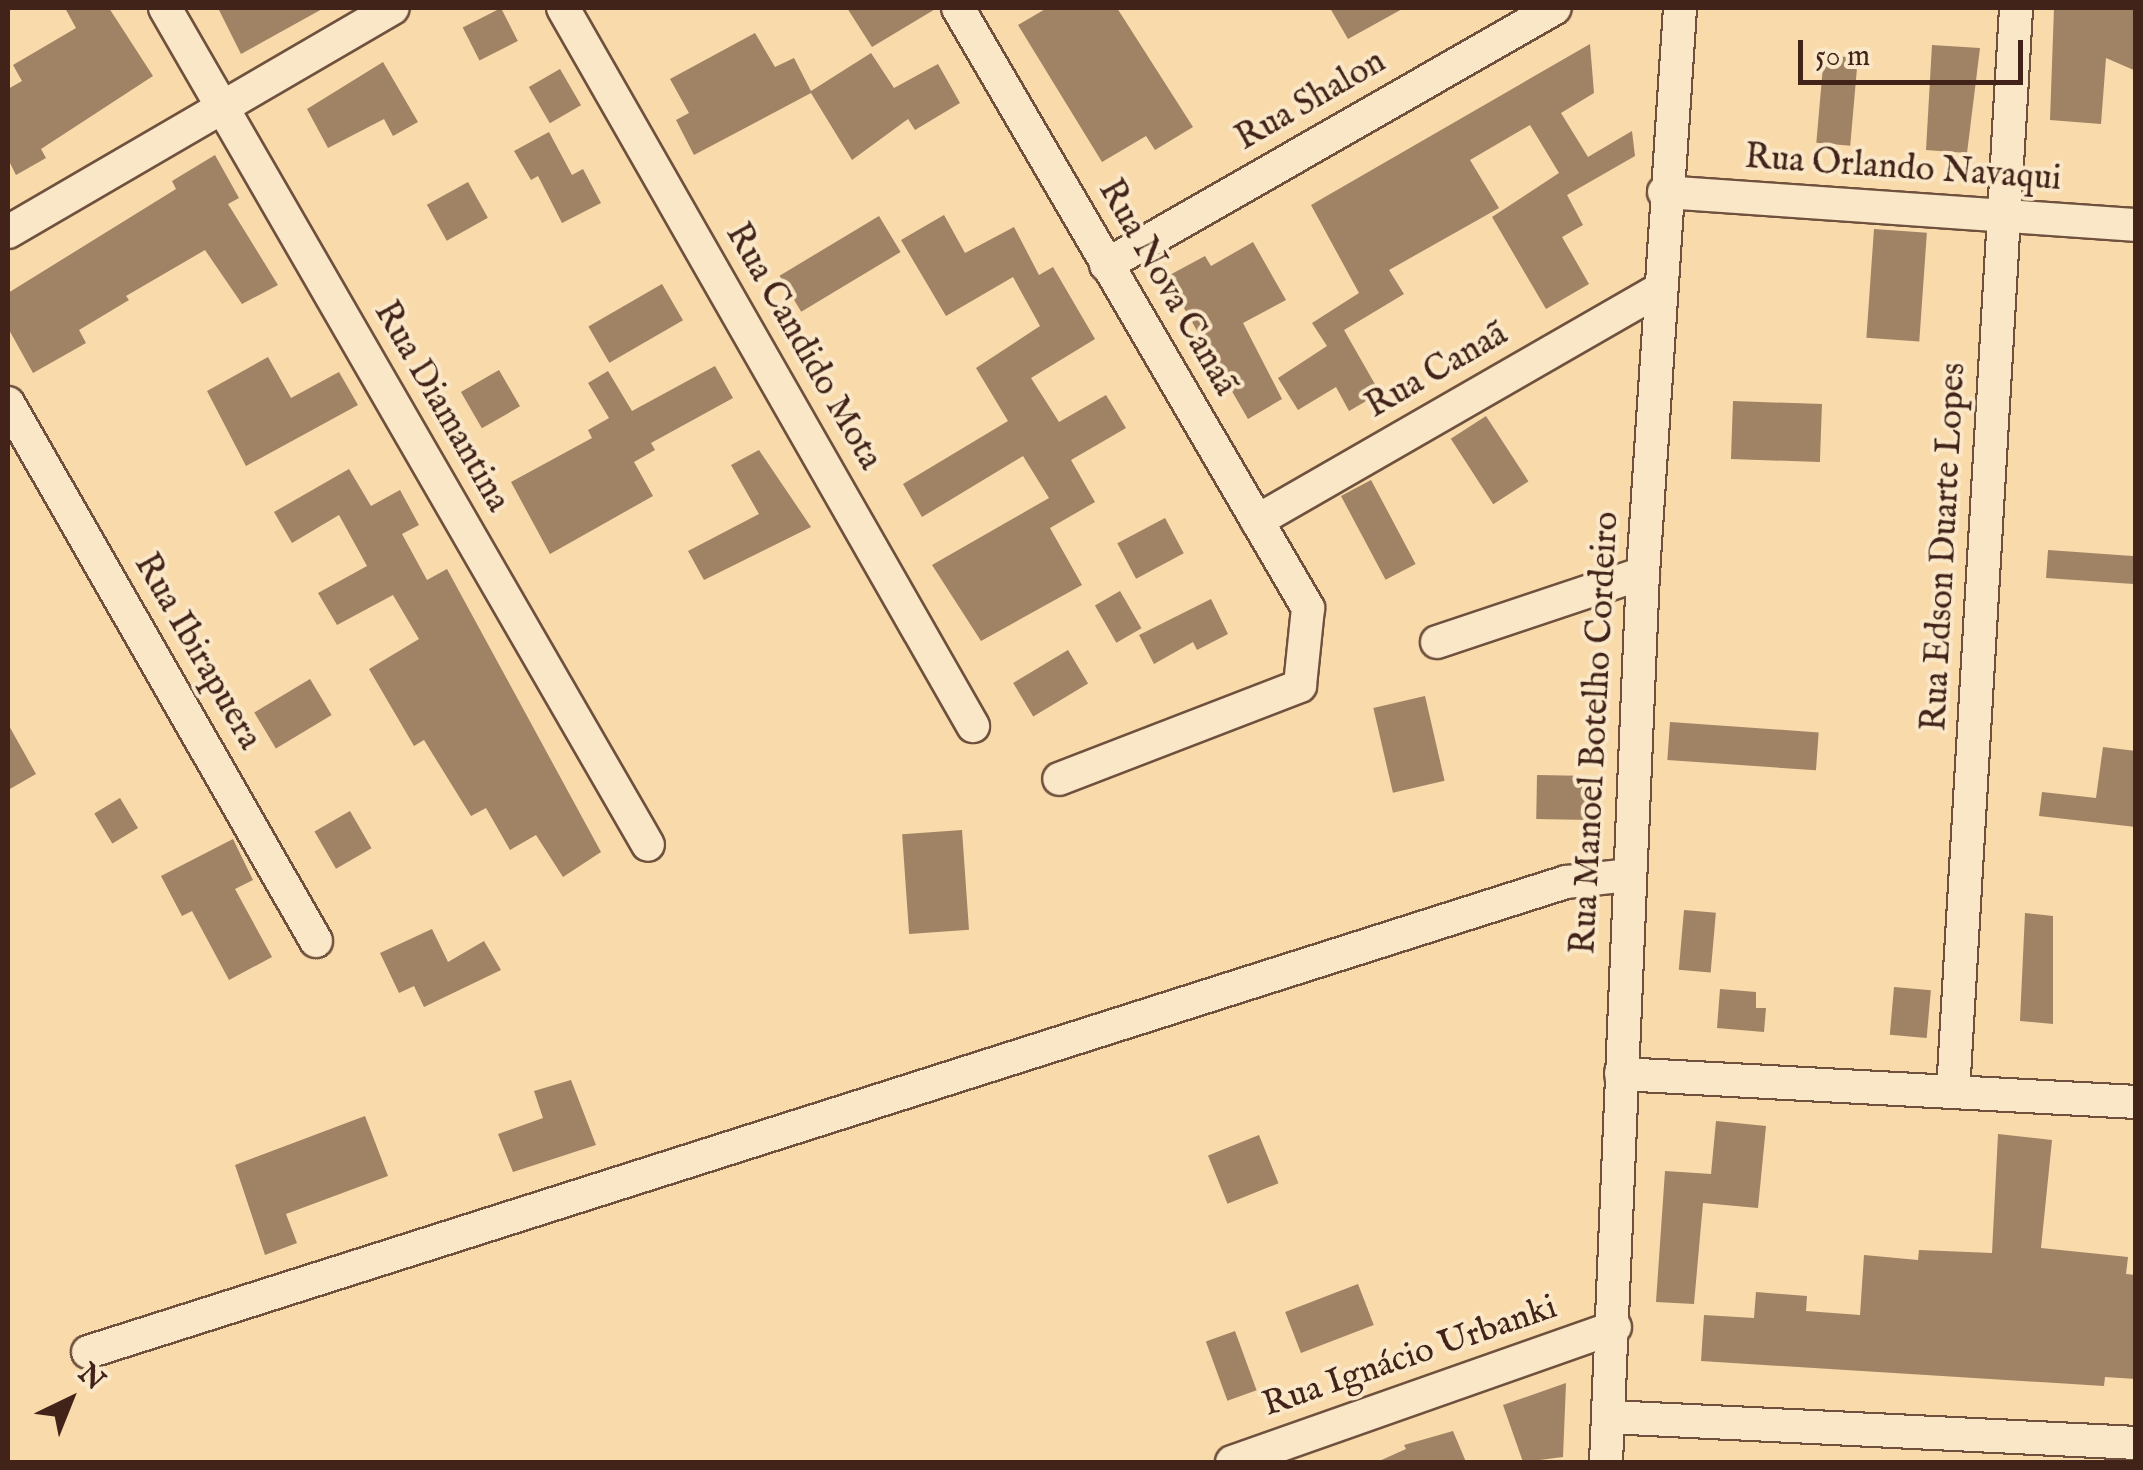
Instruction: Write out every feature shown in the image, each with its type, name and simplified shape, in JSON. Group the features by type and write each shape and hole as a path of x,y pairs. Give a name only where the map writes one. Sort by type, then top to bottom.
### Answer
{"street":[{"name":"Rua Diamantina","path":"165,8 648,845"},
{"path":"8,232 393,8"},
{"name":"Rua Candido Mota","path":"563,8 974,726"},
{"name":"Rua Nova Canaã","path":"958,8 1308,608 1300,686 1059,779"},
{"name":"Rua Shalon","path":"1106,264 1554,8"},
{"name":"Rua Manoel Botelho Cordeiro","path":"1606,1462 1615,1327 1620,1074 1643,572 1664,192 1680,8"},
{"name":"Rua Edson Duarte Lopes","path":"1954,1092 2016,8"},
{"name":"Rua Orlando Navaqui","path":"1664,192 2136,224"},
{"name":"Rua Canaã","path":"1257,521 1658,290"},
{"name":"Rua Ibirapuera","path":"8,403 316,941"},
{"path":"1437,642 1643,572"},
{"path":"88,1352 1566,882 1628,875"},
{"path":"1620,1074 2136,1102"},
{"name":"Rua Ignácio Urbanki","path":"1232,1462 1615,1327"},
{"path":"1608,1417 1942,1448 2136,1442"}],"building":[{"path":"65,8 109,8 153,76 41,149 46,158 16,175 8,159 8,89 22,81 13,65 76,28"},
{"path":"218,8 324,8 241,54"},
{"path":"501,8 518,41 479,60 463,28"},
{"path":"847,8 937,8 872,47"},
{"path":"1047,8 1117,8 1193,127 1155,150 1146,136 1102,162 1018,25"},
{"path":"1330,8 1404,8 1348,39"},
{"path":"2054,8 2136,8 2136,71 2106,58 2101,124 2050,120"},
{"path":"755,33 775,67 794,58 811,91 871,53 894,88 938,64 960,103 915,130 908,119 852,160 811,93 694,155 676,120 689,113 670,79"},
{"path":"1590,44 1594,93 1561,113 1588,157 1632,131 1635,156 1567,195 1583,225 1562,237 1589,284 1546,309 1492,217 1559,173 1530,125 1470,160 1499,208 1389,270 1404,294 1344,330 1380,393 1349,411 1336,387 1298,410 1278,378 1327,346 1312,323 1359,293 1311,205"},
{"path":"1932,45 1980,48 1967,153 1926,150"},
{"path":"1824,55 1858,58 1850,146 1816,143"},
{"path":"383,62 418,122 393,136 384,119 328,148 307,109"},
{"path":"560,69 581,105 550,123 529,87"},
{"path":"549,132 572,175 583,169 601,203 562,223 538,176 531,180 514,151"},
{"path":"215,155 239,198 228,204 278,285 242,304 205,250 126,296 129,300 79,330 86,343 33,373 8,328 8,293 176,189 172,181"},
{"path":"468,182 488,218 447,241 427,205"},
{"path":"944,215 965,253 1014,227 1039,275 1053,267 1095,339 1031,378 1059,422 1106,395 1126,428 1071,460 1095,502 1050,528 1082,585 981,641 932,565 1049,498 1023,456 922,517 903,484 1008,421 976,368 1040,326 1013,277 946,316 901,240"},
{"path":"879,216 901,252 801,312 780,276"},
{"path":"1874,229 1927,233 1919,341 1866,338"},
{"path":"1253,242 1286,300 1243,323 1282,399 1248,419 1166,277 1205,256 1211,266"},
{"path":"662,284 683,320 609,363 588,326"},
{"path":"268,357 291,398 339,372 358,405 246,466 207,391"},
{"path":"715,366 733,398 651,443 655,450 634,462 653,496 550,554 511,482 592,438 588,430 609,418 588,383 608,371 632,411"},
{"path":"499,370 520,406 482,428 461,392"},
{"path":"1733,401 1822,404 1820,462 1731,459"},
{"path":"1486,416 1528,481 1493,504 1451,439"},
{"path":"759,450 811,527 704,580 688,551 759,514 731,465"},
{"path":"349,469 371,506 400,490 419,525 402,534 427,580 447,569 601,852 563,877 536,835 510,850 486,808 471,816 424,740 414,746 369,669 419,639 393,595 337,625 318,593 367,566 339,515 292,543 274,512"},
{"path":"1371,480 1416,564 1386,580 1341,496"},
{"path":"1165,518 1184,553 1136,579 1117,543"},
{"path":"2048,550 2136,556 2134,584 2046,578"},
{"path":"1120,591 1142,628 1116,643 1095,606"},
{"path":"1211,599 1228,634 1197,650 1193,642 1154,664 1139,635"},
{"path":"1068,650 1088,683 1033,716 1013,683"},
{"path":"310,679 332,715 276,748 254,712"},
{"path":"1425,696 1445,781 1393,793 1373,708"},
{"path":"1670,722 1819,732 1816,770 1667,760"},
{"path":"8,724 36,774 8,790"},
{"path":"2103,747 2136,751 2136,827 2039,816 2042,792 2096,798"},
{"path":"1537,775 1591,776 1590,820 1536,819"},
{"path":"120,798 138,828 112,843 94,813"},
{"path":"350,811 372,848 336,869 314,832"},
{"path":"962,830 969,930 909,934 902,834"},
{"path":"233,839 253,880 235,889 272,957 229,980 192,911 182,916 161,876"},
{"path":"1684,910 1716,913 1711,973 1679,970"},
{"path":"2025,913 2053,916 2053,1024 2020,1021"},
{"path":"432,929 448,962 484,941 501,970 424,1007 414,986 399,993 380,953"},
{"path":"1894,987 1931,990 1927,1038 1890,1035"},
{"path":"1720,989 1756,992 1756,1008 1766,1008 1764,1032 1717,1028"},
{"path":"571,1080 596,1145 513,1172 498,1134 543,1118 534,1091"},
{"path":"365,1116 388,1176 286,1214 297,1243 265,1255 235,1165"},
{"path":"1716,1121 1766,1126 1758,1208 1703,1203 1694,1304 1656,1302 1665,1171 1711,1174"},
{"path":"1998,1134 2052,1140 2041,1248 2128,1257 2126,1274 2136,1275 2136,1379 2105,1377 2104,1386 1701,1361 1704,1315 1754,1318 1756,1292 1807,1296 1806,1311 1860,1315 1864,1255 1918,1260 1919,1250 1992,1253"},
{"path":"1259,1135 1278,1183 1227,1204 1208,1156"},
{"path":"1358,1284 1374,1325 1301,1353 1285,1312"},
{"path":"1235,1331 1257,1390 1227,1401 1206,1342"},
{"path":"1566,1383 1563,1457 1523,1462 1503,1405"},
{"path":"1453,1431 1466,1462 1377,1462 1406,1449 1404,1445"}]}
